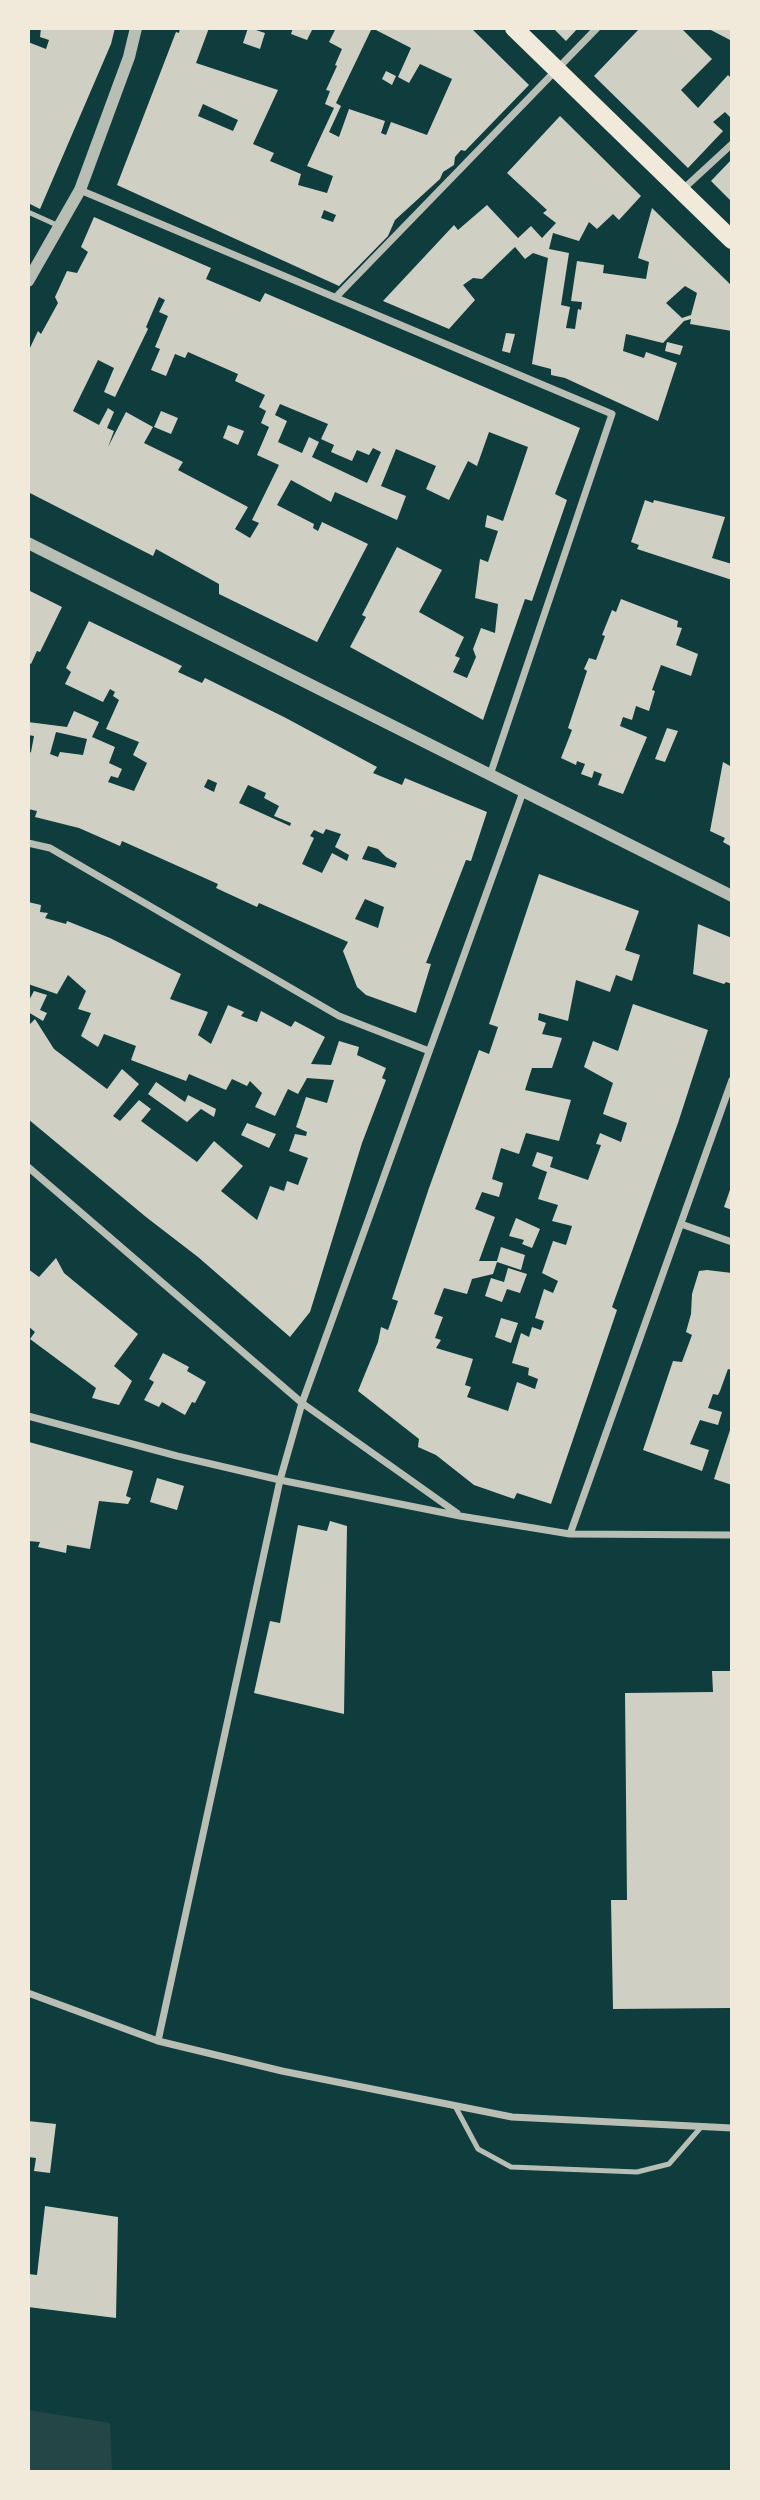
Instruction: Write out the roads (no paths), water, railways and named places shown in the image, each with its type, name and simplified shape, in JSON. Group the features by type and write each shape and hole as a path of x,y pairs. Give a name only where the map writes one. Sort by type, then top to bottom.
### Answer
{"main road":[{"path":"514,28 732,240"}],"street":[{"path":"28,281 80,190 129,57 136,28"},
{"path":"336,298 597,28"},
{"path":"681,191 732,144"},
{"path":"80,190 612,414 490,775"},
{"path":"28,543 732,896"},
{"path":"158,2041 280,1480 302,1404 523,792"},
{"path":"28,843 50,848 338,1016 429,1051"},
{"path":"570,1534 732,1080"},
{"path":"28,1167 302,1404 460,1516"},
{"path":"681,1224 732,1242"},
{"path":"28,1416 280,1480 460,1516 570,1534 732,1535"},
{"path":"28,1993 158,2041 282,2071 512,2117 732,2128"}],"lane":[{"path":"28,212 59,226"},
{"path":"455,2106 478,2149 511,2167 637,2172 668,2164 702,2126"}]}
